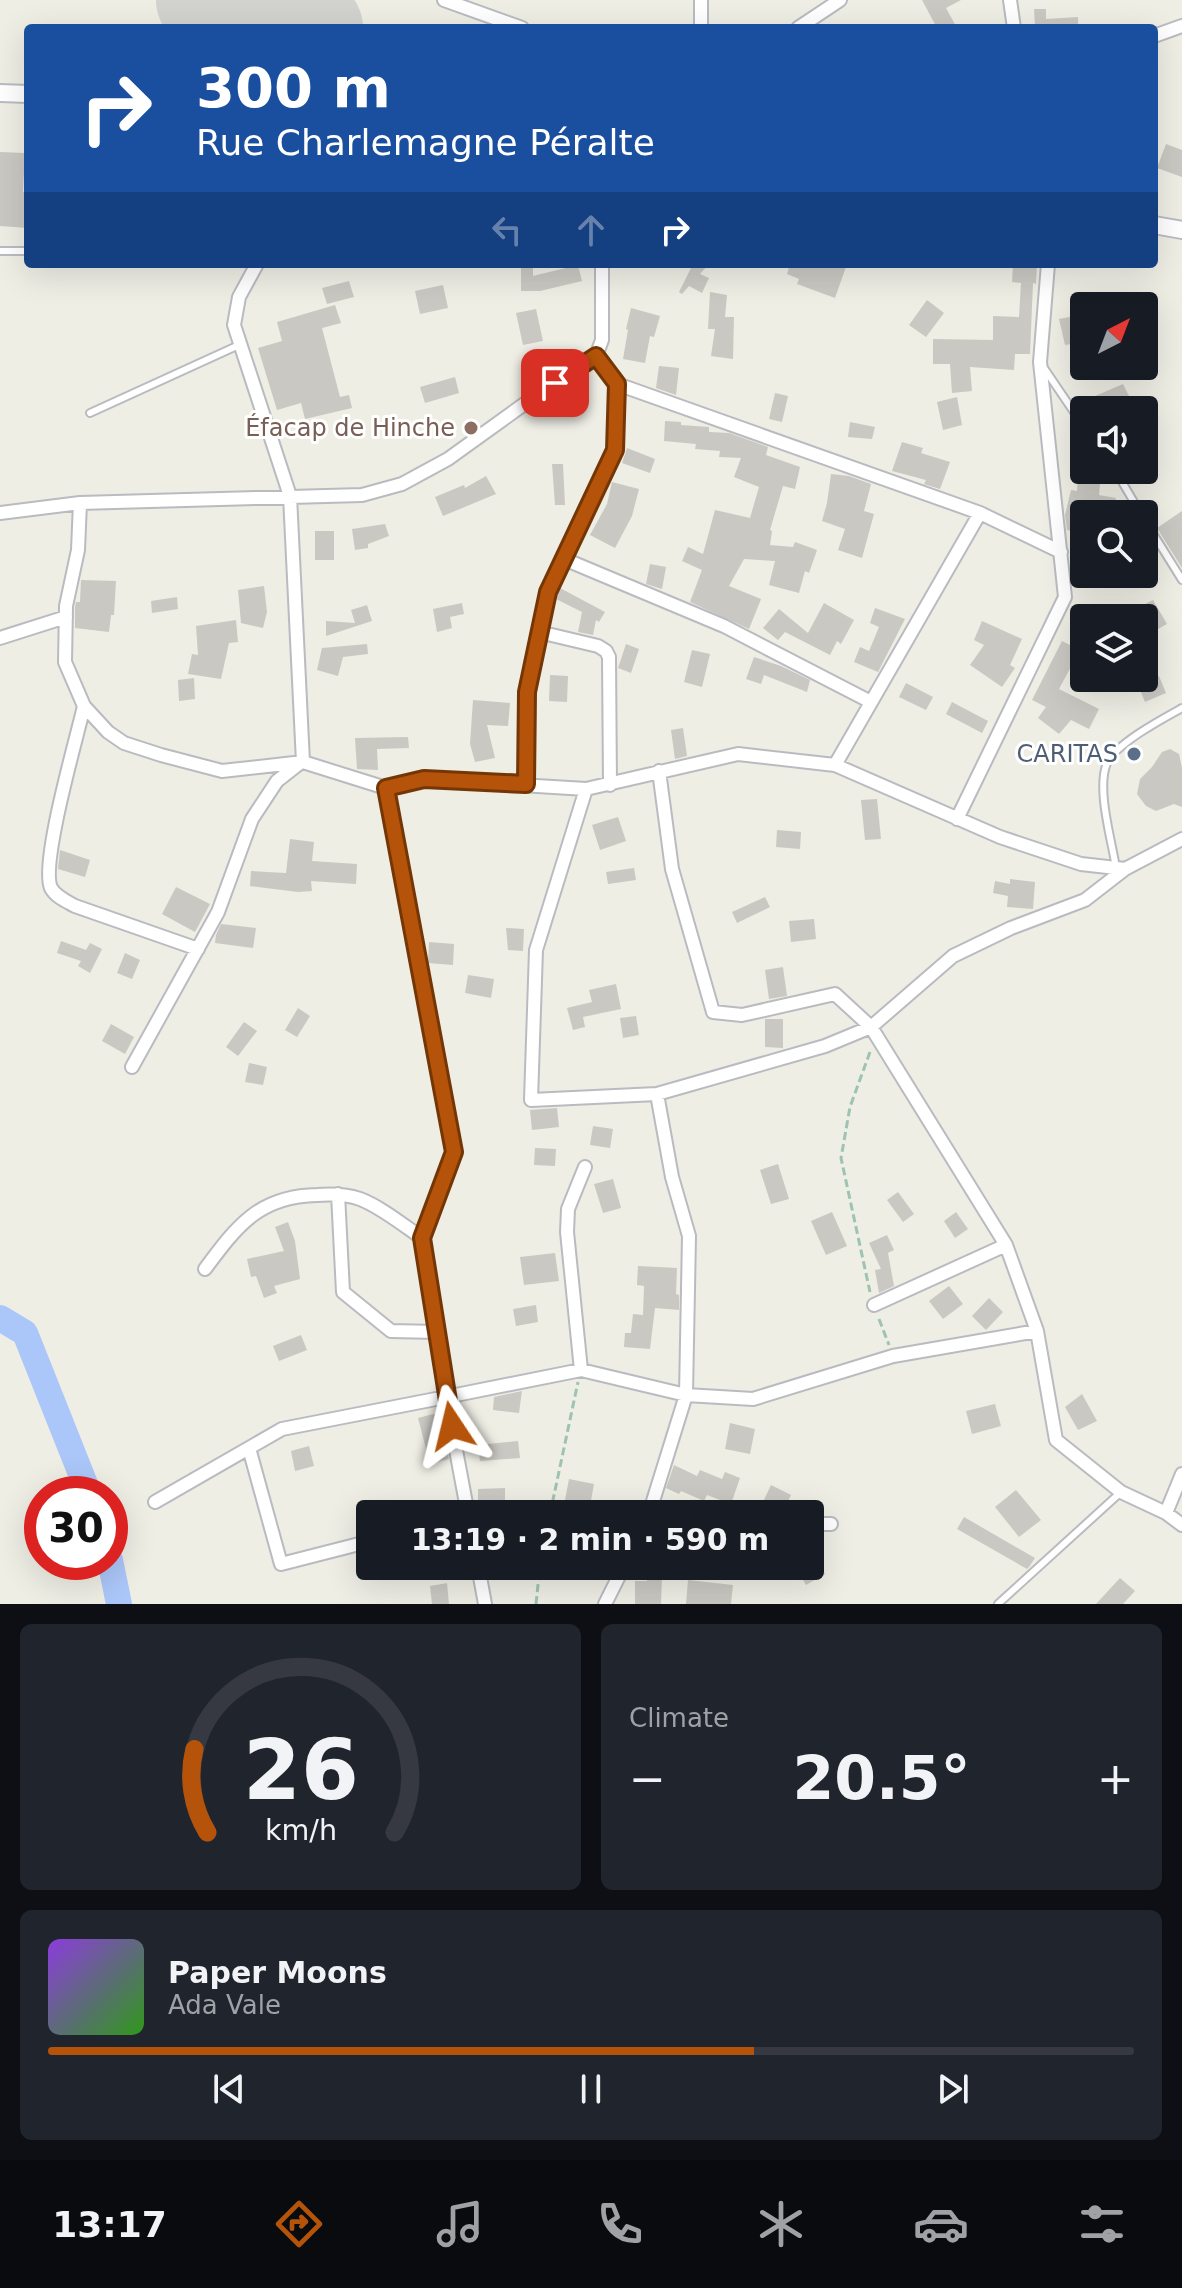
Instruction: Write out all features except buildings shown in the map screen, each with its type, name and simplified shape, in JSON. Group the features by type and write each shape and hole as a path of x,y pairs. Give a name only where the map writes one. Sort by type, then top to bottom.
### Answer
{"main road":[{"path":"0,93 24,94"},
{"path":"1158,226 1182,230"}],"street":[{"path":"444,0 511,24"},
{"path":"701,0 701,24"},
{"path":"804,24 840,0"},
{"path":"1010,0 1013,24"},
{"path":"1158,35 1182,26"},
{"path":"255,268 235,310 234,325 290,496 303,762"},
{"path":"0,513 80,503 362,495 402,484 448,459 596,356 602,340 602,268"},
{"path":"957,819 1065,597 1040,362 1048,268"},
{"path":"596,356 617,384 980,513 1061,552"},
{"path":"526,784 527,692 548,592 615,450 617,384"},
{"path":"80,503 78,550 66,617 65,662 84,706 108,732 124,743 222,771 303,762 386,788 424,779 586,789 738,754 835,765 957,819 1047,854 1081,864 1120,868"},
{"path":"835,765 980,513"},
{"path":"564,559 724,626 871,702"},
{"path":"0,638 66,617"},
{"path":"539,632 598,646 609,657 610,785"},
{"path":"84,706 49,862 52,889 59,898 75,906 198,949"},
{"path":"132,1067 218,912 252,819 277,781 303,762"},
{"path":"659,771 672,869 713,1012 742,1015 835,994 874,1031 1006,1245 1037,1331 1056,1440 1121,1492 1166,1513 1182,1525"},
{"path":"386,788 454,1152 422,1238 465,1500"},
{"path":"586,789 536,950 531,1100 657,1094 874,1031 953,956 1011,928 1085,900 1120,868 1182,839"},
{"path":"655,1500 686,1395 689,1236 672,1177 657,1094"},
{"path":"581,1370 567,1232 568,1209 585,1167"},
{"path":"205,1269 229,1237 259,1210 293,1195 338,1194 361,1199 422,1238"},
{"path":"338,1194 343,1292 391,1331 438,1332"},
{"path":"874,1305 1006,1245"},
{"path":"155,1502 282,1429 581,1370 686,1395 753,1399 893,1356 1037,1331"},
{"path":"249,1448 281,1564 356,1545"},
{"path":"1166,1513 1182,1474"},
{"path":"824,1524 831,1524"},
{"path":"481,1580 485,1604"},
{"path":"605,1604 617,1580"}],"lane":[{"path":"0,251 24,251"},
{"path":"90,413 239,345"},
{"path":"1040,362 1070,406"},
{"path":"1158,542 1182,580"},
{"path":"1120,868 1103,786 1106,766 1119,748 1182,708"},
{"path":"998,1604 1121,1492"}],"path":[{"path":"874,1031 850,1107 841,1158 874,1305 893,1356"},
{"path":"553,1500 581,1370"},
{"path":"536,1604 539,1580"}],"waterway":[{"path":"0,1318 25,1333 82,1476"},
{"path":"114,1580 119,1604"}],"runway":[{"path":"206,0 298,24"}],"place":[{"name":"Éfacap de Hinche","path":"471,428"},
{"name":"CARITAS","path":"1134,754"}],"route":[{"path":"452,1426 422,1238 454,1152 386,788 424,779 526,784 527,692 548,592 615,450 617,384 596,356 555,383"}]}
